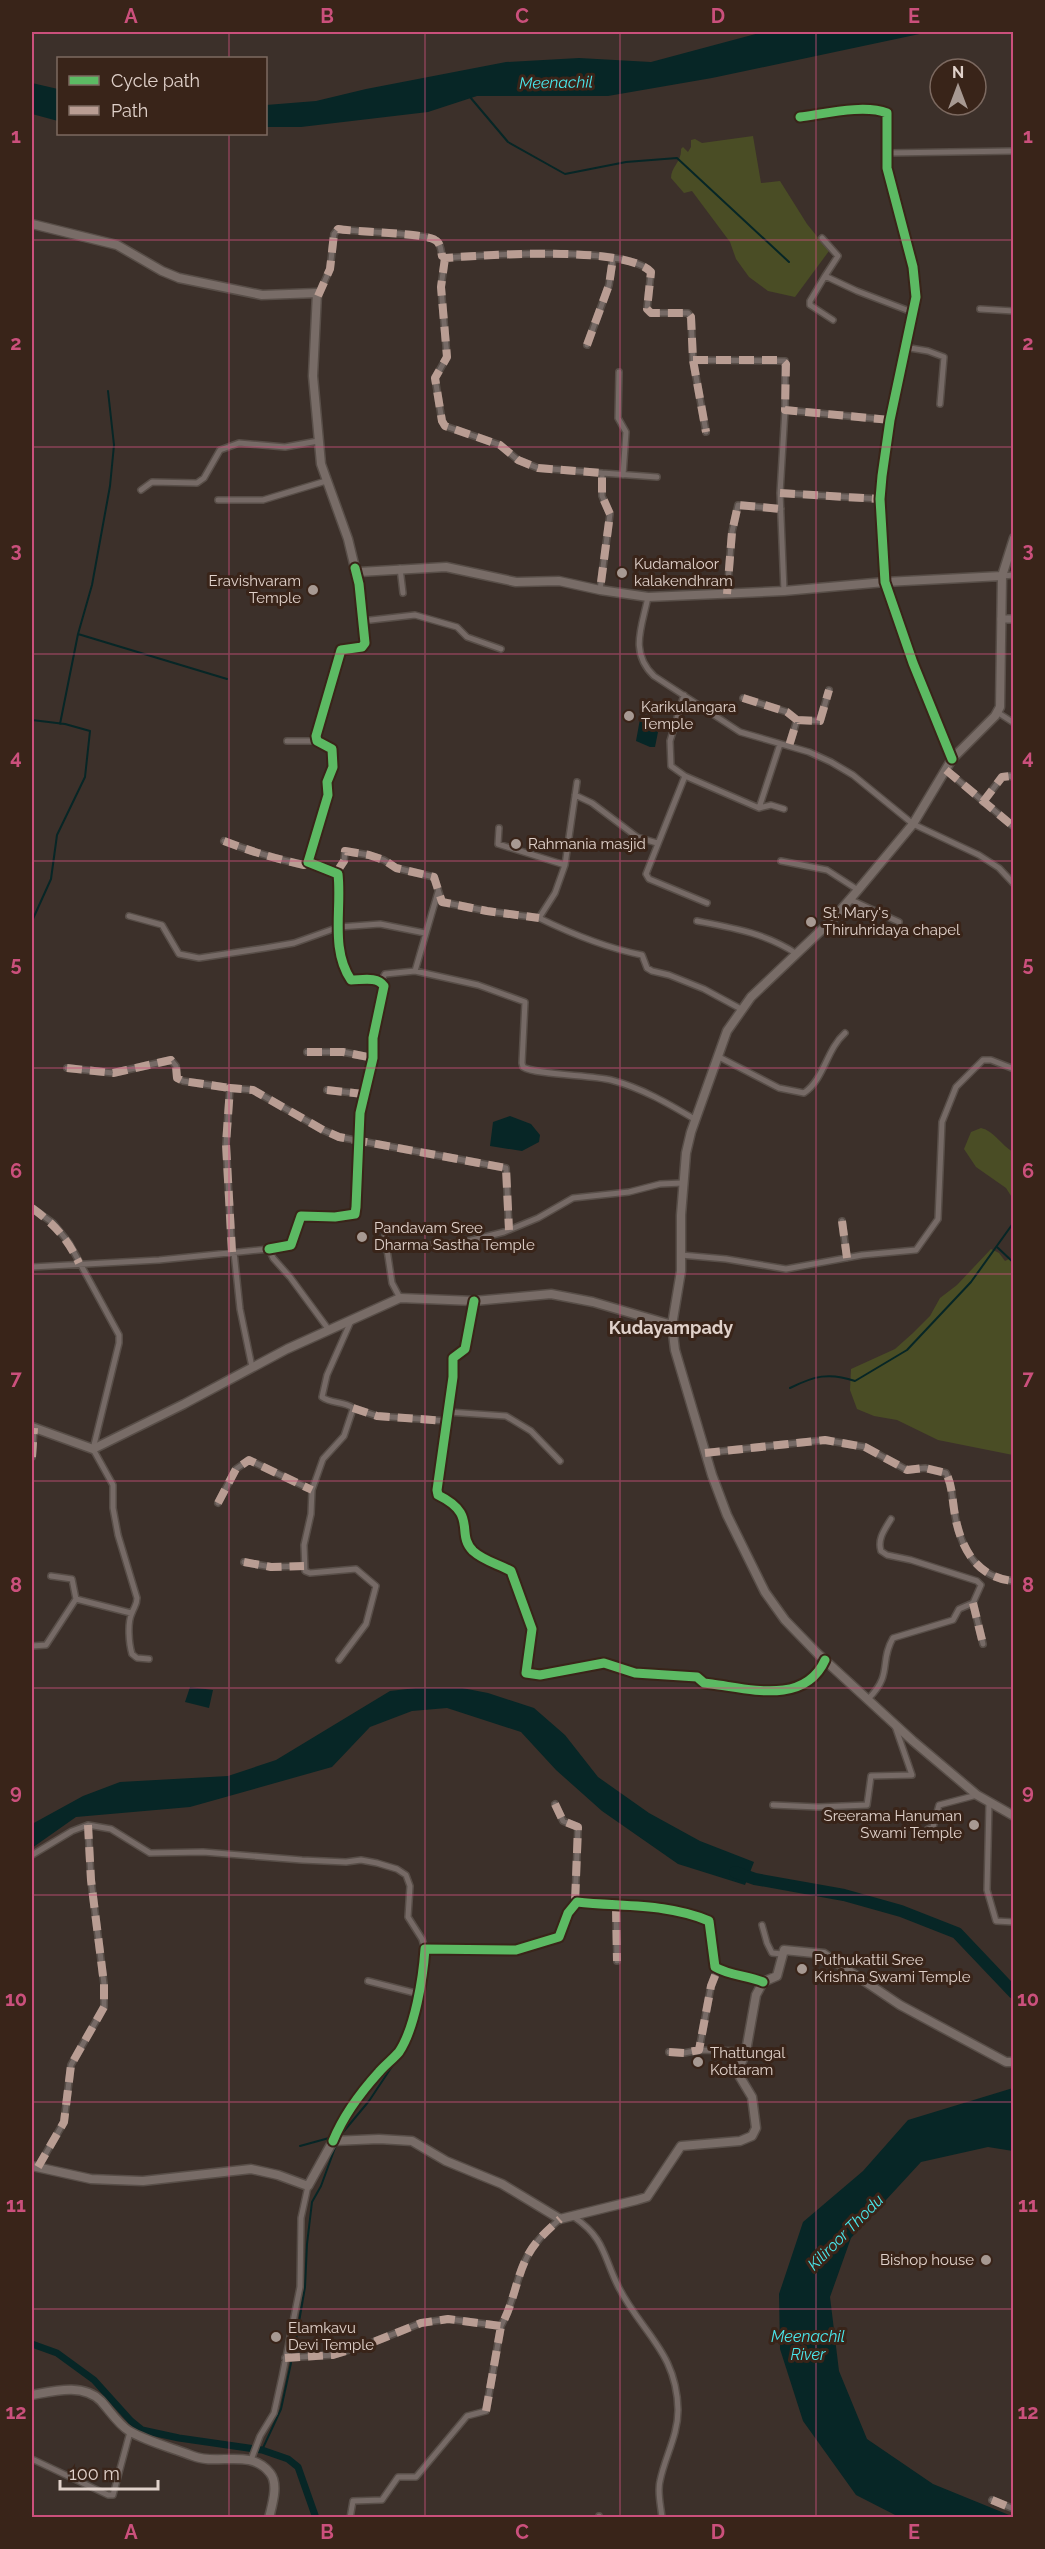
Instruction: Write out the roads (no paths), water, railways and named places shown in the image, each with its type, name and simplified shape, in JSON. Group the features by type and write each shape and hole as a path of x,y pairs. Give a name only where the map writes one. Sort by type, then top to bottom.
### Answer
{"main road":[{"path":"32,224 117,245 162,272 179,278 262,295 314,291 318,296 313,376 318,441 327,481 348,539 355,568 359,572 446,567 516,582 559,581 648,597 784,591 885,582 1002,576"},
{"path":"1014,538 1002,576 1000,707 952,759 912,824 858,890 741,1009 727,1031 686,1153 681,1255 677,1302 672,1325 675,1350 705,1453 727,1515 765,1592 785,1620 895,1724 977,1795 1014,1816"},
{"path":"33,1427 93,1449 252,1367 400,1298 474,1301 551,1294 593,1302 672,1325"},
{"path":"35,2166 91,2179 144,2181 251,2169 278,2175 308,2186 336,2139 394,2139 412,2142 446,2161 502,2184 560,2219 647,2197 681,2146 740,2142 752,2136 756,2128 752,2097 740,2077 739,2069 746,2051 756,1995 763,1982 777,1976 784,1950 791,1949 824,1954 900,2006 1006,2062 1014,2062"},
{"path":"32,2395 67,2390 86,2391 99,2400 130,2432 197,2458 252,2457 273,2477 274,2491 269,2517"}],"street":[{"path":"800,117 846,111 884,111 888,120 887,168 915,280 916,297 890,420 880,499 885,582 913,663 952,759"},
{"path":"887,153 1014,151"},
{"path":"318,296 330,269 334,234 338,229 435,239 440,244 442,256 445,258 441,287 447,357 435,378 439,416 445,426 500,446 518,460 538,468 657,477"},
{"path":"822,238 838,256 810,301 810,305 833,320"},
{"path":"445,258 578,255 613,258 645,265 651,272 647,309 651,313 688,313 691,317 693,360 706,432"},
{"path":"587,345 609,285 613,258"},
{"path":"825,276 912,312"},
{"path":"980,309 1014,311"},
{"path":"904,348 928,351 944,357 940,404"},
{"path":"693,360 785,362 785,410 780,493 784,591"},
{"path":"619,372 618,418 626,432 623,475"},
{"path":"785,410 890,420"},
{"path":"141,490 152,482 197,483 204,478 220,450 239,443 285,447 318,441"},
{"path":"600,590 610,514 602,496 602,473"},
{"path":"218,500 264,500 327,481"},
{"path":"780,493 880,499"},
{"path":"727,594 732,532 738,505 781,509"},
{"path":"317,741 317,730 341,650 362,647 365,643 355,568"},
{"path":"400,568 404,593"},
{"path":"1002,576 1014,575"},
{"path":"648,597 639,640 640,658 654,676 740,732 789,746 831,762 853,775 912,824 979,855 999,868 1014,884"},
{"path":"362,621 415,615 457,627 467,637 501,648"},
{"path":"1001,619 1014,619"},
{"path":"743,698 787,712 797,720 819,721 829,690"},
{"path":"684,695 669,741 671,766 685,776 759,808 771,805 784,809"},
{"path":"997,712 1014,723"},
{"path":"789,746 797,720"},
{"path":"224,841 288,862 304,865 308,861 328,795 327,782 333,767 334,756 330,746 317,741 287,741"},
{"path":"759,808 780,744"},
{"path":"946,770 1014,827"},
{"path":"685,776 646,874 649,879 707,903"},
{"path":"983,802 1002,777 1014,778"},
{"path":"539,918 555,893 565,864 577,782"},
{"path":"575,795 592,803 637,837 657,843"},
{"path":"499,828 498,844 565,864"},
{"path":"336,873 344,861 345,851 384,860 396,868 434,877 442,902 539,918 614,949 642,955 647,968 652,971 704,989 741,1009"},
{"path":"308,861 336,873"},
{"path":"781,861 826,870 858,890"},
{"path":"336,873 339,883 339,951 351,980 381,981"},
{"path":"415,971 438,891"},
{"path":"849,899 899,922"},
{"path":"129,916 162,925 179,954 199,958 294,943 339,927 380,924 425,933"},
{"path":"697,921 762,935 775,940 797,954"},
{"path":"381,981 385,974 415,971 478,985 525,1002 522,1064 527,1070 612,1080 648,1093 696,1120"},
{"path":"32,1266 151,1261 269,1249 291,1245 301,1216 335,1217 355,1214 358,1140 363,1094 373,1059 373,1038 384,989 381,981"},
{"path":"719,1057 779,1088 804,1093 814,1086 835,1042 845,1033"},
{"path":"307,1052 343,1052 373,1059"},
{"path":"67,1068 113,1073 171,1060 176,1066 177,1078 183,1081 253,1090 339,1137 506,1168 509,1230"},
{"path":"681,1255 726,1259 786,1269 847,1257 916,1250 938,1219 942,1122 956,1087 983,1060 991,1060 1014,1069"},
{"path":"230,1088 226,1144 233,1252 240,1309 252,1367"},
{"path":"327,1090 363,1094"},
{"path":"430,1245 460,1243 509,1230 538,1218 573,1198 629,1192 660,1184 683,1183"},
{"path":"32,1208 58,1229 69,1243 118,1331 120,1339 93,1449 113,1485 113,1508 118,1535 137,1598 137,1605 131,1614 129,1647 137,1658 149,1659"},
{"path":"842,1221 847,1257"},
{"path":"385,1236 392,1283 400,1298"},
{"path":"269,1249 273,1258 290,1277 328,1330"},
{"path":"474,1301 465,1349 453,1358 447,1421 436,1484 438,1495 459,1509 464,1517 467,1542 473,1551 489,1562 511,1571 532,1629 526,1673 540,1675 604,1663 635,1672 697,1677 704,1683 775,1691 789,1690 807,1682 819,1672 825,1660"},
{"path":"351,1321 327,1375 322,1397 377,1416 447,1421"},
{"path":"339,1660 366,1624 376,1586 357,1569 310,1574 305,1571 304,1545 311,1514 312,1490 323,1460 344,1436 353,1408"},
{"path":"448,1412 506,1416 531,1431 560,1461"},
{"path":"32,1457 33,1427"},
{"path":"705,1453 825,1440 865,1447 907,1470 925,1468 946,1473 951,1483 954,1511 965,1548 977,1567 990,1576 1014,1581"},
{"path":"218,1503 236,1469 249,1460 312,1490"},
{"path":"891,1519 882,1534 879,1545 881,1551 977,1581 981,1585"},
{"path":"244,1562 271,1567 304,1566"},
{"path":"32,1646 46,1645 76,1599 72,1579 51,1576"},
{"path":"984,1644 973,1604 981,1585 990,1576"},
{"path":"76,1599 131,1614"},
{"path":"868,1698 879,1687 885,1675 887,1656 893,1638 953,1620 958,1609 973,1604"},
{"path":"773,1805 818,1807 867,1805 871,1776 900,1776 913,1773 895,1724"},
{"path":"928,1829 933,1827 939,1805 977,1795"},
{"path":"989,1803 987,1890 996,1921 1014,1922"},
{"path":"425,1949 516,1950 559,1937 568,1913 575,1903 578,1827 562,1821 555,1804"},
{"path":"35,2166 64,2122 71,2065 104,2007 104,1984 91,1880 88,1825"},
{"path":"32,1855 88,1825 111,1829 150,1853 203,1852 302,1860 346,1862 362,1860 397,1869 406,1875 410,1886 408,1917 422,1939 425,1949 419,1994 409,2028 398,2052 362,2091 347,2112 336,2139"},
{"path":"575,1903 667,1907 709,1921 712,1957 718,1968 763,1982"},
{"path":"616,1906 617,1962"},
{"path":"762,1925 772,1953 782,1954"},
{"path":"699,2050 711,1986 718,1968"},
{"path":"368,1981 419,1994"},
{"path":"669,2052 746,2051"},
{"path":"252,2457 260,2436 274,2413 300,2287 302,2218 308,2186"},
{"path":"574,2217 584,2224 602,2245 619,2288 662,2349 674,2377 678,2411 676,2433 659,2483 662,2517"},
{"path":"350,2517 353,2501 382,2500 398,2477 416,2477 467,2416 486,2411 501,2326 511,2309 527,2256 543,2234 560,2219"},
{"path":"285,2358 333,2355 366,2345 421,2323 448,2319 501,2326"},
{"path":"32,2459 108,2495 113,2495 130,2432"},
{"path":"992,2500 1014,2510"}],"water":[{"name":"Meenachil","path":"763,32 929,32 712,78 608,96 477,96 428,112 301,127 267,127 267,105 316,101 506,62 579,58 651,62"},
{"path":"32,83 57,89 57,121 32,114"},
{"path":"640,719 653,721 654,729 658,732 655,747 636,741"},
{"path":"510,1116 531,1124 540,1135 539,1142 522,1151 490,1146 493,1122"},
{"path":"190,1687 213,1690 209,1708 185,1702"},
{"path":"416,1688 462,1688 488,1693 534,1708 565,1735 598,1777 649,1813 700,1841 754,1862 745,1885 678,1864 602,1811 556,1770 521,1732 447,1708 412,1711 370,1727 332,1767 190,1807 76,1817 32,1848 32,1824 83,1796 120,1782 228,1776 276,1760 390,1691"},
{"name":"Meenachil River","path":"1013,2088 1013,2151 988,2147 921,2162 851,2238 830,2297 839,2371 867,2439 933,2484 1014,2517 899,2517 856,2495 803,2421 780,2349 779,2294 803,2222 863,2171 908,2120"}],"waterway":[{"path":"470,97 508,142 565,174 626,162 677,158 789,262"},
{"path":"60,724 78,634 92,585 110,486 114,445 108,391"},
{"path":"78,634 227,679"},
{"path":"32,720 65,724 90,731 85,777 57,835 51,879 32,921"},
{"path":"790,1388 829,1376 855,1381 907,1350 971,1282 1014,1222"},
{"path":"997,1247 1014,1263"},
{"path":"735,1872 755,1879 844,1895 901,1911 957,1933 1014,1993"},
{"path":"300,2146 340,2135 369,2101 409,2041"},
{"path":"294,2351 305,2287 312,2202 321,2186 336,2145"},
{"path":"32,2344 57,2353 94,2380 142,2430 179,2438 262,2450 288,2459 298,2467 316,2518"},
{"path":"262,2450 281,2409 291,2363"}],"place":[{"name":"Kudamaloor kalakendhram","path":"622,573"},
{"name":"Eravishvaram Temple","path":"313,590"},
{"name":"Karikulangara Temple","path":"629,716"},
{"name":"Rahmania masjid","path":"516,844"},
{"name":"St. Mary's Thiruhridaya chapel","path":"811,922"},
{"name":"Pandavam Sree Dharma Sastha Temple","path":"362,1237"},
{"name":"Sreerama Hanuman Swami Temple","path":"974,1825"},
{"name":"Puthukattil Sree Krishna Swami Temple","path":"802,1969"},
{"name":"Thattungal Kottaram","path":"698,2062"},
{"name":"Bishop house","path":"986,2260"},
{"name":"Elamkavu Devi Temple","path":"276,2337"}],"district":[{"name":"Kudayampady","path":"671,1328"}],"water label":[{"name":"Kiliroor Thodu","path":"845,2232"}]}
